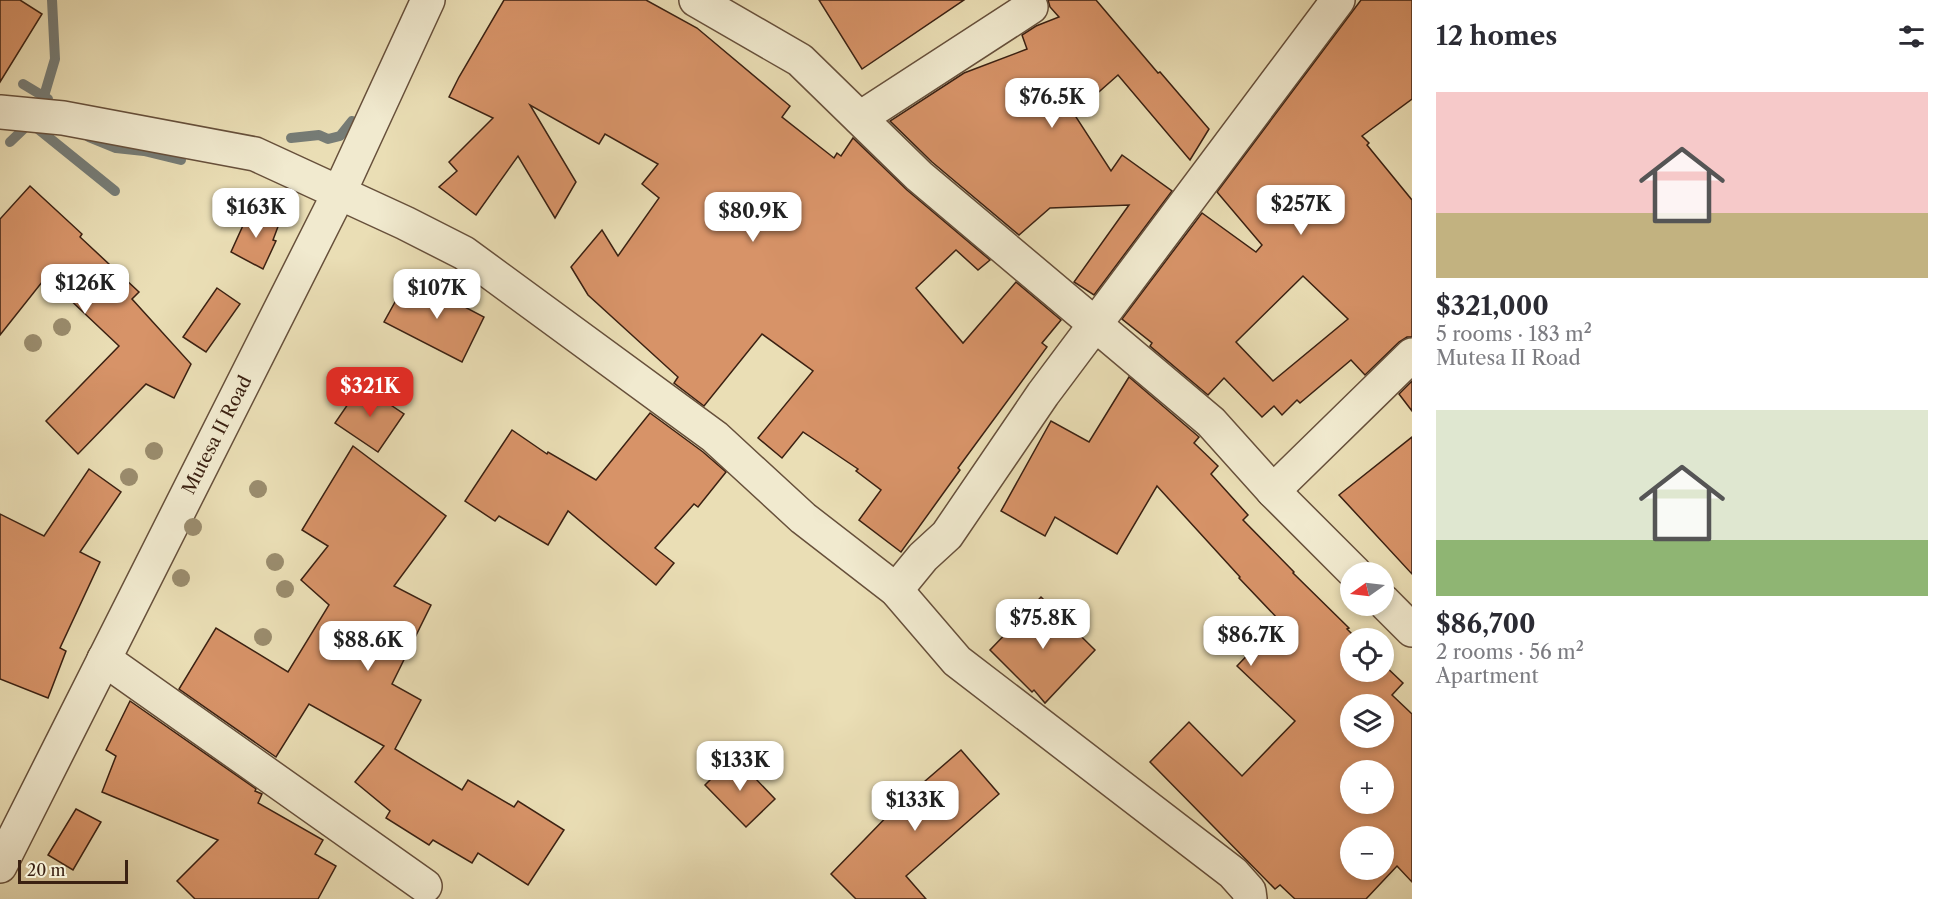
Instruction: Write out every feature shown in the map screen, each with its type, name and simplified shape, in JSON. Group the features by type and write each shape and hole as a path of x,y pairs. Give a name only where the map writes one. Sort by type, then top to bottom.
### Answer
{"street":[{"name":"Mutesa II Road","path":"0,866 339,193 428,0"},
{"path":"696,0 800,60 919,176 1211,422 1273,491 1343,562"},
{"path":"896,590 923,557 947,535 1043,394 1338,0"},
{"path":"860,118 1031,8"},
{"path":"0,112 63,118 255,154 464,253 715,437 803,519 896,590 957,661 1233,873 1249,891 1250,899"},
{"path":"1273,491 1412,355"},
{"path":"1394,612 1412,630"},
{"path":"104,659 425,886"}],"building":[{"path":"0,0 20,0 42,14 0,82"},
{"path":"504,0 646,0 697,28 790,106 782,117 834,158 837,153 841,156 853,138 907,190 990,260 978,270 956,250 916,288 963,343 1016,282 1061,320 1042,343 1047,347 958,468 960,470 901,552 859,520 881,490 856,471 858,469 803,432 782,458 758,438 813,371 762,334 704,406 674,383 678,377 588,295 571,267 602,230 618,256 659,198 642,184 658,164 605,134 599,144 530,105 576,182 555,218 518,156 476,215 439,187 457,171 449,162 493,118 449,97"},
{"path":"819,0 964,0 862,69"},
{"path":"1048,0 1096,0 1209,129 1190,160 1118,75 1074,114 1111,171 1122,155 1172,191 1094,295 1074,282 1129,205 1050,208 1019,235 932,162 890,121 964,73 1027,49 1022,35 1036,26 1059,17 1050,7"},
{"path":"1361,0 1412,0 1412,99 1362,136 1412,200 1412,337 1399,342 1365,375 1351,360 1300,403 1297,400 1282,415 1274,406 1262,417 1224,378 1208,395 1150,346 1152,343 1122,319 1202,213 1256,252 1262,245 1217,192","holes":["1303,276 1348,319 1273,381 1236,342"]},
{"path":"30,186 82,234 80,237 139,292 132,299 191,364 174,398 146,384 78,454 46,421 119,346 46,277 0,335 0,219"},
{"path":"250,210 279,224 273,240 276,241 263,269 231,252"},
{"path":"437,280 461,293 457,303 484,317 462,362 384,322 400,293 419,304 425,290 430,293"},
{"path":"217,288 240,304 206,352 183,337"},
{"path":"1129,377 1199,437 1194,443 1218,466 1211,474 1248,515 1243,520 1349,628 1340,628 1340,682 1394,682 1394,674 1403,683 1393,694 1340,694 1340,748 1394,748 1394,697 1412,714 1412,882 1397,866 1394,869 1394,826 1340,826 1340,880 1384,880 1366,899 1295,899 1280,885 1275,889 1150,762 1189,722 1242,776 1295,721 1237,666 1280,621 1157,486 1117,554 1055,517 1045,536 1001,511 1051,421 1089,442"},
{"path":"1412,381 1412,411 1399,394"},
{"path":"361,385 404,414 378,452 335,423"},
{"path":"650,413 726,472 698,507 694,504 655,548 674,563 656,585 568,511 548,545 499,516 495,521 465,501 512,430 547,454 548,452 596,480"},
{"path":"1412,437 1412,574 1339,495"},
{"path":"353,446 446,516 394,586 431,605 392,684 421,700 395,749 462,790 468,780 514,807 518,801 564,830 528,885 478,853 472,863 433,840 429,845 386,818 390,811 355,782 384,746 309,704 276,757 179,689 216,628 288,672 329,605 301,580 328,546 302,530"},
{"path":"89,469 121,492 80,552 100,562 60,648 66,651 48,698 0,679 0,514 44,536"},
{"path":"1041,597 1095,650 1045,703 990,650"},
{"path":"130,701 256,789 255,791 262,794 258,803 323,840 315,854 336,866 318,899 195,899 177,881 218,840 102,792 116,756 106,750"},
{"path":"961,750 999,794 906,876 926,899 856,899 831,874 902,801"},
{"path":"734,756 775,799 746,827 705,785"},
{"path":"76,809 101,822 73,870 48,855"}],"waterway":[{"path":"44,96 55,59 52,0"},
{"path":"23,84 48,99"},
{"path":"291,138 319,135 328,139 340,136 352,121"},
{"path":"10,142 31,122"},
{"path":"32,124 115,191"},
{"path":"89,137 116,148 144,151 181,160"}]}
